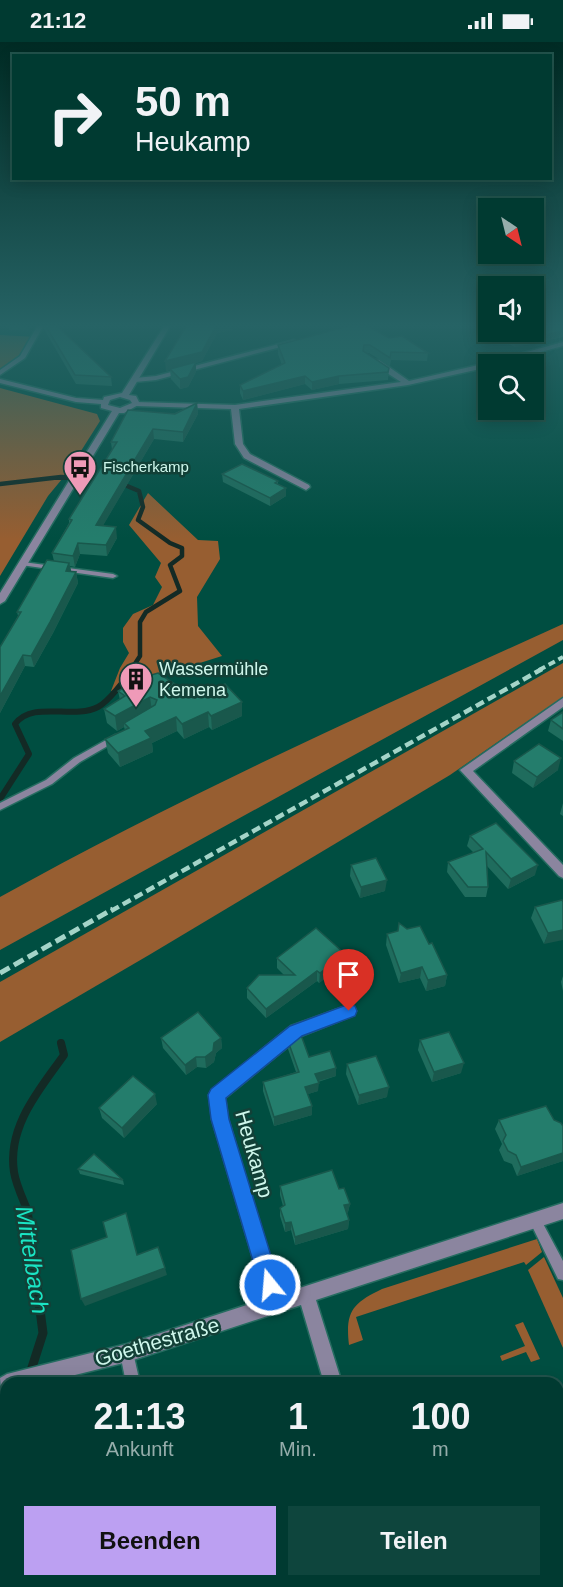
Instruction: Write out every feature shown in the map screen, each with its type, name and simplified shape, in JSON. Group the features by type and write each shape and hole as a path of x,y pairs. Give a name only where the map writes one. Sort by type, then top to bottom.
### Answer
{"street":[{"path":"56,395 76,400 104,402 115,396 124,395"},
{"path":"125,395 136,400 136,404"},
{"path":"104,402 107,408 116,411 126,410 136,404 235,407 321,395"},
{"path":"235,407 239,444 246,456 306,487"},
{"path":"0,601 116,411"},
{"path":"563,702 466,770 563,873"},
{"name":"Heukamp","path":"276,1306 220,1119 217,1095 296,1031 349,1011"},
{"name":"Goethestraße","path":"28,1377 127,1353 563,1210"},
{"path":"306,1294 331,1377"}],"lane":[{"path":"23,564 113,576"},
{"path":"3,807 49,782 76,760 124,733"},
{"path":"535,1220 563,1274"},
{"path":"127,1353 132,1377"}],"shaded area":[{"path":"0,395 26,395 97,414 100,421 67,473 48,496 0,576"},
{"path":"148,493 198,540 218,541 220,559 197,597 198,626 222,656 111,691 129,653 123,642 123,628 133,614 153,605 162,587 155,577 161,563 129,525"},
{"path":"563,624 563,640 0,950 0,897 208,788"},
{"path":"563,663 563,697 450,775 0,1042 0,982"},
{"path":"537,1239 542,1252 526,1265 524,1262 356,1317 363,1340 349,1345 348,1324 353,1309 372,1294"},
{"path":"544,1257 563,1298 563,1348 528,1270"},
{"path":"523,1322 540,1359 531,1362 526,1352 502,1361 500,1356 525,1346 515,1325"}],"building":[{"path":"197,403 183,432 153,429 96,525 116,527 106,545 78,543 73,556 52,553 72,520 69,519 117,442 111,442 128,410 175,414"},
{"path":"242,464 278,481 275,483 286,488 270,498 222,474"},
{"path":"47,560 69,563 66,571 76,572 31,656 23,655 0,696 0,647 21,612 17,612"},
{"path":"158,673 181,688 185,687 195,698 225,684 242,702 211,716 208,712 182,724 176,717 145,731 151,738 118,753 105,739 129,728 124,723 155,705 157,700 150,697 115,716 104,709 125,696 118,691 141,678"},
{"path":"563,712 563,729 551,720"},
{"path":"539,744 561,758 537,777 514,761"},
{"path":"496,823 538,865 511,879 486,852 488,887 468,887 448,862 483,849 470,836"},
{"path":"376,858 387,880 361,887 351,865"},
{"path":"562,900 563,930 548,933 535,907"},
{"path":"399,923 407,929 420,926 429,944 432,943 447,975 428,980 422,967 401,973 387,934 398,931"},
{"path":"316,928 345,954 320,973 317,971 266,1009 247,988 259,975 295,975 277,958"},
{"path":"198,1012 221,1038 214,1043 213,1051 205,1057 196,1057 185,1065 161,1038"},
{"path":"449,1032 464,1063 434,1072 420,1040"},
{"path":"301,1035 309,1057 330,1051 336,1068 315,1074 319,1083 305,1087 312,1106 274,1117 263,1082 299,1072 288,1041"},
{"path":"376,1056 389,1087 359,1095 347,1064"},
{"path":"133,1076 155,1094 122,1128 99,1108"},
{"path":"546,1106 554,1120 563,1126 563,1153 521,1167 516,1155 508,1151 503,1141 506,1135 499,1120"},
{"path":"94,1154 123,1180 78,1169"},
{"path":"332,1170 339,1189 344,1188 350,1204 344,1205 349,1220 295,1237 291,1222 285,1223 280,1208 285,1205 280,1186"},
{"path":"126,1213 137,1255 158,1247 165,1268 81,1299 71,1250 107,1237 103,1222"}],"waterway":[{"name":"Mittelbach","path":"0,484 61,477 101,479"},
{"name":"Mittelbach","path":"54,478 78,478"},
{"name":"Mittelbach","path":"120,483 139,491 143,507 138,520 170,543 182,548 182,556 170,565 180,591 146,612 140,622 140,656 131,670"},
{"name":"Mittelbach","path":"0,799 29,754 15,724 32,713 77,712 98,707 112,695 132,669"},
{"name":"Mittelbach","path":"28,1212 14,1172 15,1139 27,1109 64,1055 61,1043"},
{"name":"Mittelbach","path":"27,1210 43,1333 29,1377"}],"railway":[{"path":"539,670 563,657"},
{"path":"111,911 542,669"},
{"path":"0,973 113,909"}],"place":[{"name":"Fischerkamp","path":"80,496"},
{"name":"Wassermühle Kemena","path":"136,708"}],"route":[{"path":"270,1285 220,1119 217,1095 296,1031 349,1011"}]}
